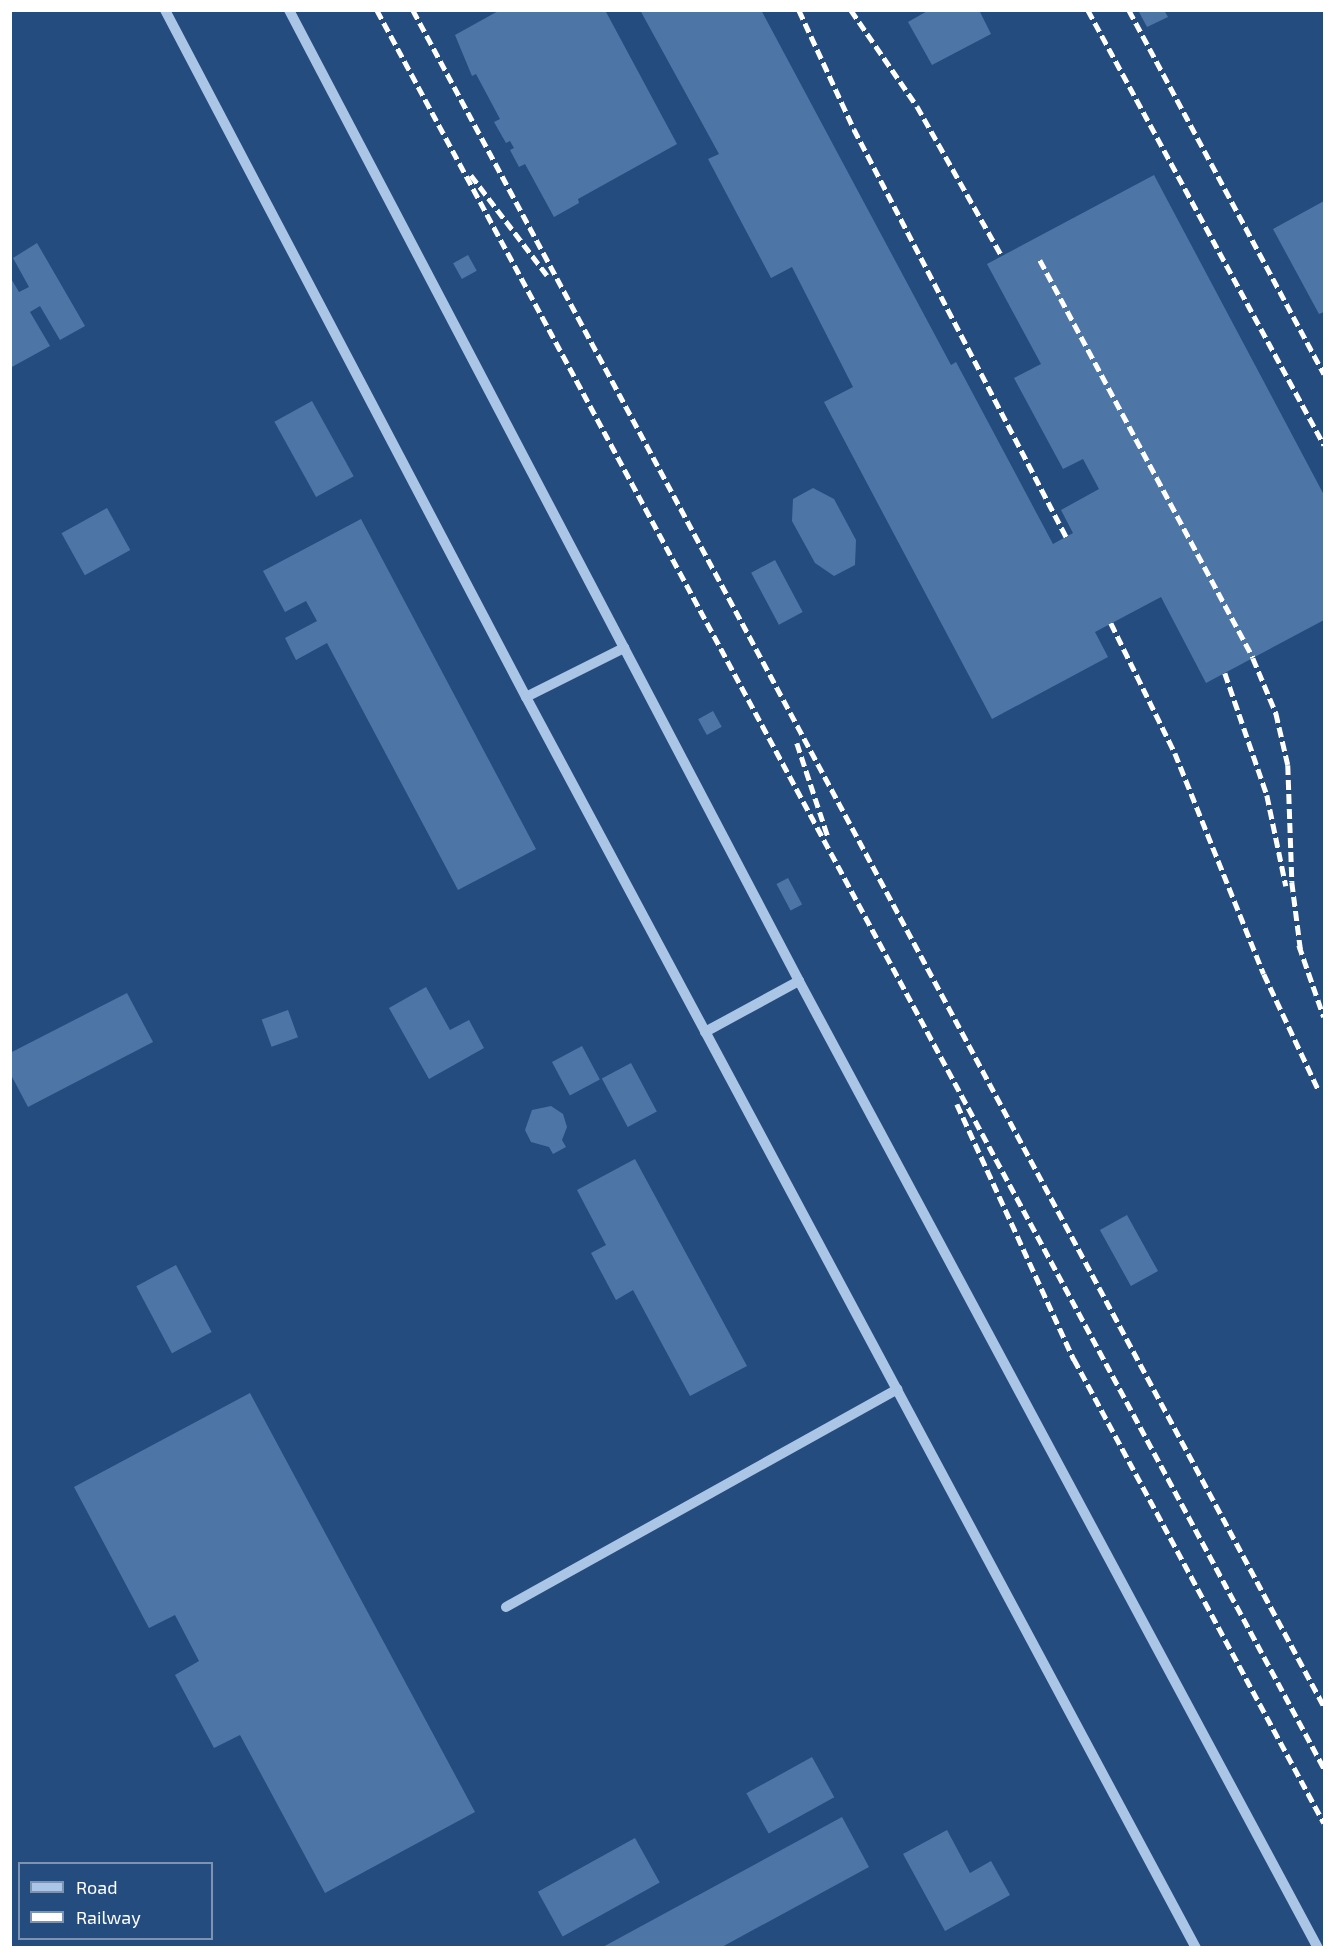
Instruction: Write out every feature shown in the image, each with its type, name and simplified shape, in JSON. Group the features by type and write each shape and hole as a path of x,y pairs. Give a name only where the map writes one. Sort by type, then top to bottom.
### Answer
{"lane":[{"path":"165,10 526,697 1196,1947"},
{"path":"289,10 799,981 1318,1947"},
{"path":"526,697 624,648"},
{"path":"705,1032 799,981"},
{"path":"506,1607 897,1389"}],"building":[{"path":"500,10 605,10 677,144 578,199 579,203 554,217 525,164 519,167 510,150 514,148 510,141 506,143 494,122 500,119 476,74 472,76 455,35"},
{"path":"640,10 761,10 951,365 956,362 1053,544 1073,533 1061,510 1099,489 1083,459 1063,469 1014,378 1041,364 987,264 1154,175 1324,495 1324,620 1206,683 1161,597 1095,632 1108,657 992,719 824,402 853,387 792,267 771,278 708,159 719,154"},
{"path":"929,10 979,10 991,34 932,65 908,22"},
{"path":"1138,10 1164,10 1168,17 1147,27"},
{"path":"1324,201 1324,312 1319,314 1273,229"},
{"path":"37,243 85,326 60,340 40,306 30,312 50,346 10,368 10,277 19,292 29,287 13,258"},
{"path":"468,255 477,271 462,279 453,263"},
{"path":"312,401 354,476 316,497 274,422"},
{"path":"813,488 834,499 856,540 855,565 834,576 815,563 792,521 793,499"},
{"path":"107,508 130,550 85,575 62,533"},
{"path":"361,519 536,849 458,890 327,643 296,660 285,638 317,621 306,601 285,612 263,571"},
{"path":"775,560 803,612 779,625 751,573"},
{"path":"713,711 722,727 707,735 698,719"},
{"path":"788,878 802,904 791,911 777,884"},
{"path":"426,987 450,1030 469,1020 484,1048 429,1079 389,1008"},
{"path":"127,993 153,1042 28,1107 10,1073 10,1053"},
{"path":"288,1010 298,1037 272,1047 262,1020"},
{"path":"582,1046 600,1080 570,1096 552,1062"},
{"path":"631,1063 657,1112 628,1127 602,1078"},
{"path":"551,1106 563,1114 567,1127 562,1140 566,1147 553,1154 549,1147 531,1142 525,1130 532,1110"},
{"path":"635,1159 747,1366 690,1396 633,1290 616,1300 591,1253 606,1245 577,1190"},
{"path":"1127,1215 1158,1271 1131,1286 1100,1230"},
{"path":"176,1265 212,1332 172,1353 136,1286"},
{"path":"250,1393 475,1812 325,1893 240,1735 214,1748 175,1675 199,1661 175,1615 149,1628 74,1487"},
{"path":"812,1757 834,1797 769,1834 746,1793"},
{"path":"842,1817 869,1867 720,1948 601,1948"},
{"path":"947,1830 970,1873 991,1861 1010,1895 945,1931 903,1854"},
{"path":"635,1838 660,1883 563,1936 538,1892"}],"railway":[{"path":"377,10 1324,1768"},
{"path":"413,10 1324,1706"},
{"path":"799,10 854,129 1066,537"},
{"path":"851,10 917,106 1002,256"},
{"path":"1088,10 1324,445"},
{"path":"1129,10 1324,374"},
{"path":"471,175 547,275"},
{"path":"1040,260 1253,658 1276,713 1288,765 1292,882 1301,952"},
{"path":"1111,623 1175,753 1264,974 1318,1089"},
{"path":"1225,673 1267,795 1286,886"},
{"path":"797,743 828,837"},
{"path":"1299,945 1324,1017"},
{"path":"957,1104 1074,1359 1324,1823"}]}
